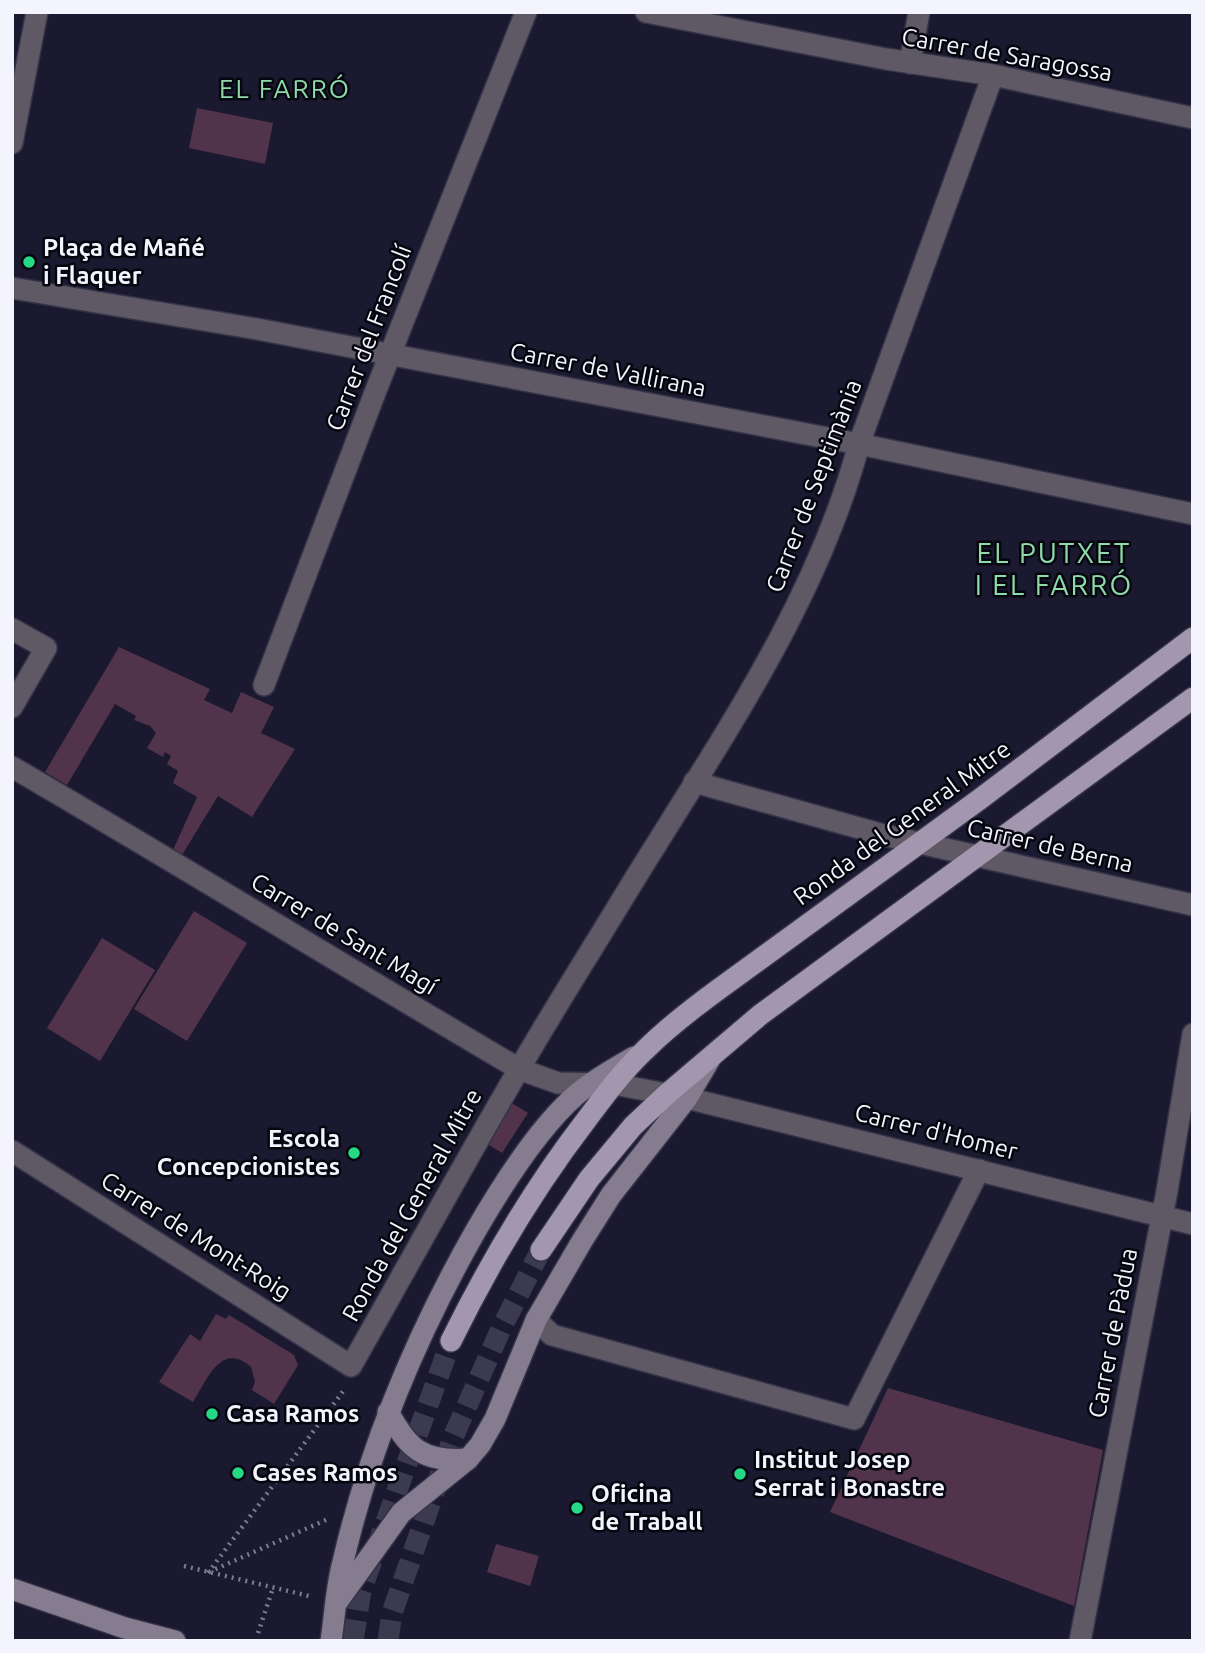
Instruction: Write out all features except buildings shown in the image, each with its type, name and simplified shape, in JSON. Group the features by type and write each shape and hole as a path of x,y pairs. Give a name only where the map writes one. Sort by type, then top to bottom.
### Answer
{"main road":[{"name":"Ronda del General Mitre","path":"451,1341 481,1279 520,1212 551,1166 614,1084 643,1052 678,1019 1193,638"},
{"name":"Ronda del General Mitre","path":"337,1603 401,1513 468,1459 480,1445 495,1419 536,1320 611,1195 677,1096 711,1057 760,1014 1193,698"},
{"name":"Ronda del General Mitre","path":"331,1641 342,1563 361,1490 388,1412 438,1300 496,1196 551,1120 589,1084 643,1052"},
{"name":"Ronda del General Mitre","path":"541,1250 589,1179 634,1125 677,1096"},
{"path":"388,1412 406,1441 421,1453 452,1460 468,1459"},
{"path":"12,1589 122,1634 175,1641"}],"street":[{"path":"12,143 37,12"},
{"name":"Carrer del Francolí","path":"264,685 390,355 526,12"},
{"name":"Carrer de Saragossa","path":"646,12 993,75 1193,118"},
{"path":"910,62 919,12"},
{"name":"Carrer de Septimània","path":"519,1069 739,712 796,609 848,485 859,444 993,75"},
{"name":"Carrer de Vallirana","path":"12,288 244,327 859,444 1193,514"},
{"path":"12,629 46,648 12,706"},
{"name":"Carrer de Sant Magí","path":"12,767 184,866 268,920 519,1069 558,1083 614,1084 677,1096"},
{"name":"Carrer de Berna","path":"694,782 884,835 1193,905"},
{"name":"Carrer de Pàdua","path":"1080,1641 1162,1215 1193,1034"},
{"name":"Ronda del General Mitre","path":"350,1374 519,1069"},
{"name":"Carrer d'Homer","path":"677,1096 1193,1224"},
{"name":"Carrer de Mont-Roig","path":"12,1151 350,1374"},
{"path":"536,1320 552,1335 854,1419 979,1170"}],"path":[{"path":"208,1573 350,1374"},
{"path":"208,1573 335,1516"},
{"path":"184,1566 302,1594"},
{"path":"258,1633 273,1587"}],"shaded area":[{"path":"197,108 273,123 265,164 189,148"},
{"path":"119,647 210,689 204,700 232,713 241,692 274,707 261,733 295,749 252,817 218,796 182,855 173,850 197,797 173,783 178,771 167,764 171,756 165,752 163,757 147,748 156,733 150,726 134,720 136,716 115,704 67,785 45,772"},
{"path":"194,911 247,943 187,1041 134,1009"},
{"path":"102,938 155,970 100,1061 47,1028"},
{"path":"510,1102 528,1113 502,1153 486,1143"},
{"path":"216,1314 226,1319 229,1315 294,1355 298,1365 274,1404 252,1390 255,1382 251,1367 231,1358 216,1366 193,1402 159,1382 190,1334 200,1341"},
{"path":"888,1388 1103,1450 1074,1606 830,1512"},
{"path":"496,1544 539,1556 530,1586 487,1572"}],"tunnel":[{"path":"388,1641 392,1613 454,1435 501,1329 541,1250"},
{"path":"353,1641 361,1591 451,1341"}],"place":[{"name":"Plaça de Mañé i Flaquer","path":"29,262"},
{"name":"Escola Concepcionistes","path":"354,1153"},
{"name":"Casa Ramos","path":"212,1414"},
{"name":"Cases Ramos","path":"238,1473"},
{"name":"Institut Josep Serrat i Bonastre","path":"740,1474"},
{"name":"Oficina de Traball","path":"577,1508"}],"district":[{"name":"EL FARRÓ","path":"285,89"},
{"name":"EL PUTXET I EL FARRÓ","path":"1054,569"}]}
